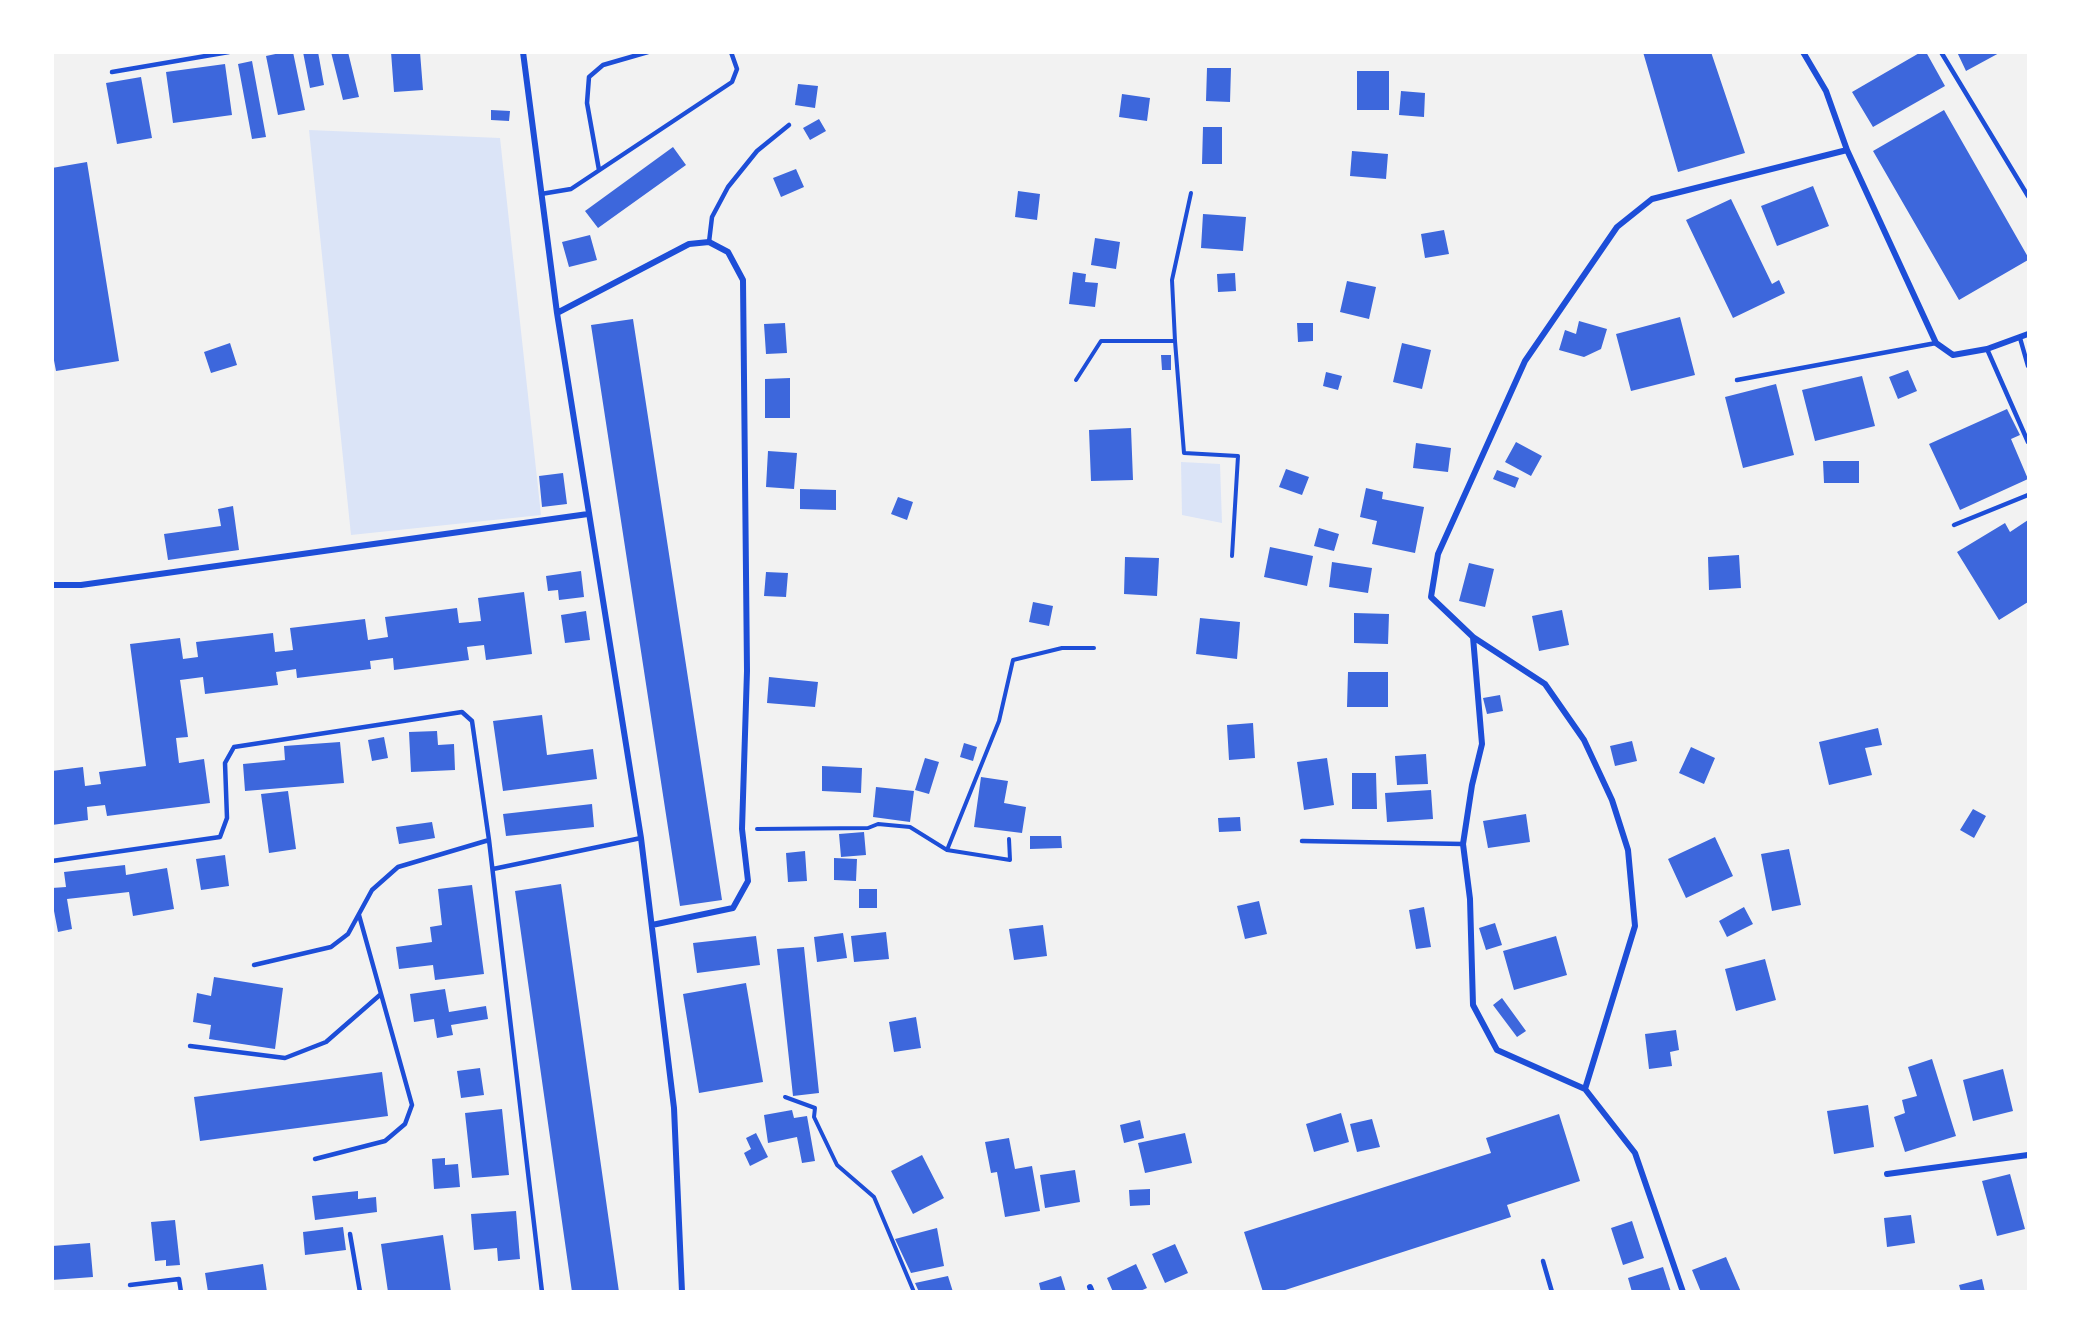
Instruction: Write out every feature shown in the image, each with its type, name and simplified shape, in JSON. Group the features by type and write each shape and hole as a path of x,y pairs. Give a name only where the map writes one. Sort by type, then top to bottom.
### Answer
{"street":[{"path":"523,52 557,313 641,838 675,1108 682,1292"},
{"path":"1803,52 1826,91 1847,150 1936,343 1953,354 1987,349 2028,334"},
{"path":"1585,1089 1635,926 1628,850 1612,800 1584,740 1545,684 1473,637 1431,597 1438,554 1526,361 1617,227 1652,199 1847,150"},
{"path":"557,313 689,244 709,242 728,252 743,280 747,671 742,829 748,881 733,908 652,925"},
{"path":"52,585 81,585 588,513"},
{"path":"1473,637 1482,744 1472,785 1463,844 1470,899 1473,1005 1497,1050 1585,1089 1635,1153 1683,1292"},
{"path":"1887,1174 2028,1155"}],"lane":[{"path":"112,72 229,52"},
{"path":"598,170 587,103 589,77 603,65 648,52"},
{"path":"541,194 571,189 732,82 737,69 731,52"},
{"path":"1941,52 2028,196"},
{"path":"709,242 712,218 728,187 757,151 789,125"},
{"path":"2020,338 2028,366"},
{"path":"1737,380 1936,343"},
{"path":"1987,349 2028,442"},
{"path":"1954,525 2028,495"},
{"path":"52,861 220,837 227,818 225,763 234,747 462,712 472,721 493,869 542,1292"},
{"path":"493,869 641,838"},
{"path":"254,965 331,947 348,934 372,890 398,867 489,840"},
{"path":"1302,842 1463,844"},
{"path":"315,1159 386,1141 405,1124 412,1105 359,915"},
{"path":"189,1046 285,1058 326,1042 381,994"},
{"path":"350,1234 360,1292"},
{"path":"1543,1261 1552,1292"},
{"path":"130,1285 179,1279 181,1292"}],"path":[{"path":"1191,193 1172,280 1184,453 1238,456 1232,556"},
{"path":"1076,380 1101,341 1175,341"},
{"path":"947,850 999,721 1013,660 1062,648 1094,648"},
{"path":"742,829 868,828 878,824 910,827 947,850 1010,860 1010,839"},
{"path":"785,1097 814,1108 814,1117 837,1165 874,1197 914,1292"}],"shaded area":[{"path":"309,130 500,138 541,515 351,535"},
{"path":"1181,462 1220,464 1222,523 1182,515"}],"building":[{"path":"293,52 305,110 278,115 266,56"},
{"path":"303,52 318,52 324,85 310,88"},
{"path":"331,52 348,52 359,97 343,100"},
{"path":"391,52 420,52 423,90 394,92"},
{"path":"1643,52 1711,52 1745,153 1678,172"},
{"path":"1921,52 1926,52 1945,86 1873,127 1852,92"},
{"path":"1957,52 2001,52 1966,71"},
{"path":"252,61 266,137 252,139 238,64"},
{"path":"225,64 232,115 173,123 166,72"},
{"path":"1207,68 1231,68 1230,102 1206,101"},
{"path":"1357,71 1389,71 1389,110 1357,110"},
{"path":"141,77 152,138 117,144 106,83"},
{"path":"798,84 818,86 815,108 795,105"},
{"path":"1401,91 1425,93 1424,117 1399,115"},
{"path":"1122,94 1150,98 1147,121 1119,117"},
{"path":"491,110 510,111 509,121 491,120"},
{"path":"1944,110 2028,257 2028,260 1959,300 1873,151"},
{"path":"819,119 826,131 810,140 803,128"},
{"path":"1203,127 1222,127 1222,164 1202,164"},
{"path":"673,147 686,165 598,228 585,211"},
{"path":"1352,151 1388,154 1386,179 1350,176"},
{"path":"87,162 119,361 56,371 52,350 52,168"},
{"path":"796,169 804,187 781,197 773,178"},
{"path":"1813,186 1829,226 1777,246 1761,206"},
{"path":"1018,191 1040,194 1037,220 1015,217"},
{"path":"1731,199 1772,284 1779,280 1785,293 1733,318 1686,220"},
{"path":"1203,214 1246,217 1243,251 1201,248"},
{"path":"1444,230 1449,254 1425,258 1421,234"},
{"path":"590,235 597,260 569,267 562,242"},
{"path":"1095,238 1120,242 1116,269 1091,265"},
{"path":"1073,272 1086,274 1085,282 1098,283 1095,307 1069,304"},
{"path":"1235,273 1236,291 1218,292 1217,274"},
{"path":"1347,281 1376,287 1369,319 1340,312"},
{"path":"1680,317 1695,375 1631,391 1616,334"},
{"path":"633,319 722,900 680,906 591,325"},
{"path":"1579,321 1607,329 1601,349 1584,357 1559,350 1565,330 1576,334"},
{"path":"785,323 787,353 766,354 764,324"},
{"path":"1297,323 1313,323 1313,341 1298,342"},
{"path":"230,343 237,365 211,373 204,352"},
{"path":"1402,343 1431,350 1422,389 1393,382"},
{"path":"1161,355 1171,355 1171,370 1162,370"},
{"path":"1908,370 1917,391 1898,399 1889,377"},
{"path":"1326,372 1342,376 1338,390 1323,386"},
{"path":"1862,376 1875,426 1815,441 1802,390"},
{"path":"790,378 790,418 765,418 765,379"},
{"path":"1776,384 1794,455 1743,468 1725,397"},
{"path":"2007,409 2020,435 2011,439 2028,479 1960,510 1929,444"},
{"path":"1131,428 1133,480 1091,481 1089,430"},
{"path":"1516,442 1542,456 1531,476 1505,462"},
{"path":"1416,443 1451,448 1448,472 1413,468"},
{"path":"768,451 797,453 794,489 766,487"},
{"path":"1823,461 1859,461 1859,483 1824,483"},
{"path":"1286,469 1309,477 1302,495 1279,487"},
{"path":"1497,470 1519,478 1515,488 1493,479"},
{"path":"563,473 567,504 542,507 539,476"},
{"path":"1366,488 1383,492 1382,499 1424,507 1415,553 1372,544 1377,521 1360,517"},
{"path":"800,489 836,490 836,510 800,509"},
{"path":"898,497 913,502 907,520 891,514"},
{"path":"233,506 239,550 168,560 164,534 221,526 218,509"},
{"path":"2028,520 2028,602 1999,620 1957,552 2005,523 2010,532"},
{"path":"1319,528 1339,534 1334,551 1314,546"},
{"path":"1270,547 1313,556 1307,586 1264,577"},
{"path":"1739,555 1741,588 1709,590 1708,557"},
{"path":"1125,557 1159,558 1157,596 1124,594"},
{"path":"1332,562 1372,568 1368,593 1329,587"},
{"path":"1469,563 1494,569 1485,607 1459,601"},
{"path":"581,571 584,597 559,600 558,590 548,591 546,576"},
{"path":"766,572 788,573 786,597 764,596"},
{"path":"524,592 532,654 486,660 484,645 467,647 469,660 394,670 393,658 370,661 371,669 297,678 296,669 276,672 278,685 205,694 203,677 180,680 188,737 176,738 179,763 204,759 210,803 107,816 105,805 87,807 88,820 52,825 52,771 83,767 85,786 101,784 99,772 146,766 130,644 180,638 183,659 198,657 196,642 273,633 275,652 293,650 290,628 365,619 368,640 388,637 385,617 457,608 459,623 481,621 478,598"},
{"path":"1033,602 1053,606 1049,626 1029,622"},
{"path":"1562,610 1569,645 1539,651 1532,616"},
{"path":"586,611 590,640 565,643 561,615"},
{"path":"1354,613 1389,614 1388,644 1354,643"},
{"path":"1200,618 1240,622 1237,659 1196,654"},
{"path":"1348,672 1388,672 1388,707 1347,707"},
{"path":"769,677 818,682 815,707 767,703"},
{"path":"1500,695 1503,711 1487,714 1483,698"},
{"path":"542,715 547,755 593,749 597,779 503,791 493,721"},
{"path":"1253,723 1255,758 1229,760 1227,725"},
{"path":"1878,728 1882,745 1865,748 1872,775 1829,785 1819,742"},
{"path":"437,731 438,745 454,744 455,770 411,772 409,732"},
{"path":"384,737 388,758 372,761 368,740"},
{"path":"1632,741 1637,761 1615,766 1610,746"},
{"path":"340,742 344,783 245,791 243,764 285,760 284,746"},
{"path":"964,743 977,747 973,761 960,757"},
{"path":"1691,747 1715,758 1704,784 1679,773"},
{"path":"1426,754 1428,784 1397,785 1395,756"},
{"path":"925,758 939,762 929,794 915,790"},
{"path":"1327,758 1334,805 1304,810 1297,762"},
{"path":"822,766 862,768 861,793 822,791"},
{"path":"1352,773 1376,773 1377,809 1352,809"},
{"path":"981,777 1008,781 1004,803 1026,807 1022,833 974,827"},
{"path":"876,787 914,791 910,822 873,817"},
{"path":"1431,790 1433,819 1387,822 1385,793"},
{"path":"288,791 296,849 269,853 261,794"},
{"path":"592,804 594,827 506,836 503,814"},
{"path":"1973,809 1986,816 1974,838 1960,830"},
{"path":"1526,814 1530,842 1488,848 1483,821"},
{"path":"1240,817 1241,831 1219,832 1218,818"},
{"path":"432,822 435,838 399,844 396,827"},
{"path":"864,832 866,855 841,857 839,834"},
{"path":"1030,836 1061,836 1062,848 1030,849"},
{"path":"1715,837 1733,876 1686,898 1668,859"},
{"path":"1789,849 1801,905 1772,911 1761,854"},
{"path":"805,851 807,881 788,882 786,853"},
{"path":"225,855 229,886 201,890 196,859"},
{"path":"834,858 857,859 856,881 834,880"},
{"path":"125,865 126,875 167,868 174,909 133,916 129,892 67,899 72,929 58,932 54,911 52,911 52,888 66,887 64,872"},
{"path":"561,884 619,1292 572,1292 515,891"},
{"path":"472,885 484,974 435,980 433,965 399,969 396,947 432,942 430,927 442,925 438,889"},
{"path":"859,889 877,889 877,908 859,908"},
{"path":"1259,901 1267,934 1245,939 1237,906"},
{"path":"1424,907 1431,947 1416,949 1409,910"},
{"path":"1744,907 1753,924 1727,937 1719,921"},
{"path":"1495,923 1502,945 1486,950 1479,928"},
{"path":"1043,925 1047,956 1014,960 1009,929"},
{"path":"886,932 889,959 854,962 851,936"},
{"path":"843,933 847,958 817,962 814,937"},
{"path":"756,936 760,965 697,973 693,943"},
{"path":"1556,936 1567,975 1514,990 1503,951"},
{"path":"804,947 819,1093 793,1096 777,949"},
{"path":"1765,959 1776,1000 1736,1011 1725,969"},
{"path":"214,977 283,988 275,1049 209,1039 211,1025 193,1022 197,993 211,996"},
{"path":"746,983 763,1082 699,1093 683,994"},
{"path":"445,989 449,1012 486,1006 488,1019 451,1025 453,1035 437,1038 434,1019 414,1022 410,994"},
{"path":"1502,998 1526,1031 1517,1037 1493,1005"},
{"path":"916,1017 921,1048 894,1052 889,1022"},
{"path":"1676,1030 1679,1050 1670,1052 1672,1066 1649,1069 1645,1034"},
{"path":"1932,1059 1956,1136 1905,1152 1894,1117 1905,1113 1902,1100 1917,1096 1908,1067"},
{"path":"480,1068 484,1095 461,1098 457,1071"},
{"path":"2003,1069 2013,1111 1973,1121 1963,1080"},
{"path":"382,1072 388,1116 200,1141 194,1097"},
{"path":"1868,1105 1874,1147 1834,1154 1827,1111"},
{"path":"502,1109 509,1175 472,1178 465,1113"},
{"path":"792,1110 794,1118 807,1116 815,1161 802,1163 797,1137 768,1143 764,1115"},
{"path":"1341,1113 1349,1142 1314,1152 1306,1124"},
{"path":"1559,1114 1580,1181 1507,1205 1511,1217 1279,1292 1263,1292 1244,1232 1491,1153 1486,1138"},
{"path":"1372,1119 1380,1147 1357,1152 1350,1124"},
{"path":"1140,1120 1144,1138 1124,1143 1120,1125"},
{"path":"756,1133 768,1157 750,1166 744,1153 751,1149 746,1138"},
{"path":"1185,1133 1192,1163 1145,1173 1138,1143"},
{"path":"1009,1138 1015,1169 1032,1166 1040,1211 1005,1217 997,1172 991,1173 985,1142"},
{"path":"922,1155 944,1198 913,1214 891,1171"},
{"path":"445,1158 445,1165 458,1164 460,1187 434,1189 432,1159"},
{"path":"1075,1170 1080,1202 1045,1208 1040,1175"},
{"path":"2010,1174 2025,1229 1997,1236 1982,1181"},
{"path":"1150,1189 1150,1205 1130,1206 1129,1190"},
{"path":"358,1191 358,1199 376,1197 377,1212 315,1220 312,1196"},
{"path":"516,1211 520,1259 498,1261 497,1248 474,1250 471,1214"},
{"path":"1911,1215 1915,1243 1887,1247 1884,1218"},
{"path":"175,1220 180,1265 166,1266 166,1260 155,1261 151,1222"},
{"path":"1632,1221 1644,1258 1623,1265 1611,1228"},
{"path":"343,1227 346,1250 305,1255 303,1232"},
{"path":"937,1228 944,1266 911,1273 895,1239"},
{"path":"443,1235 451,1292 388,1292 381,1244"},
{"path":"90,1243 93,1277 52,1280 52,1246"},
{"path":"1175,1244 1188,1273 1165,1283 1152,1254"},
{"path":"1726,1257 1741,1292 1701,1292 1692,1270"},
{"path":"263,1264 267,1292 208,1292 205,1273"},
{"path":"1136,1264 1147,1288 1138,1292 1113,1292 1107,1278"},
{"path":"1663,1267 1671,1292 1632,1292 1628,1278"},
{"path":"948,1276 953,1292 919,1292 915,1283"},
{"path":"1061,1276 1066,1292 1041,1292 1039,1283"},
{"path":"1982,1279 1985,1292 1961,1292 1959,1285"}]}
